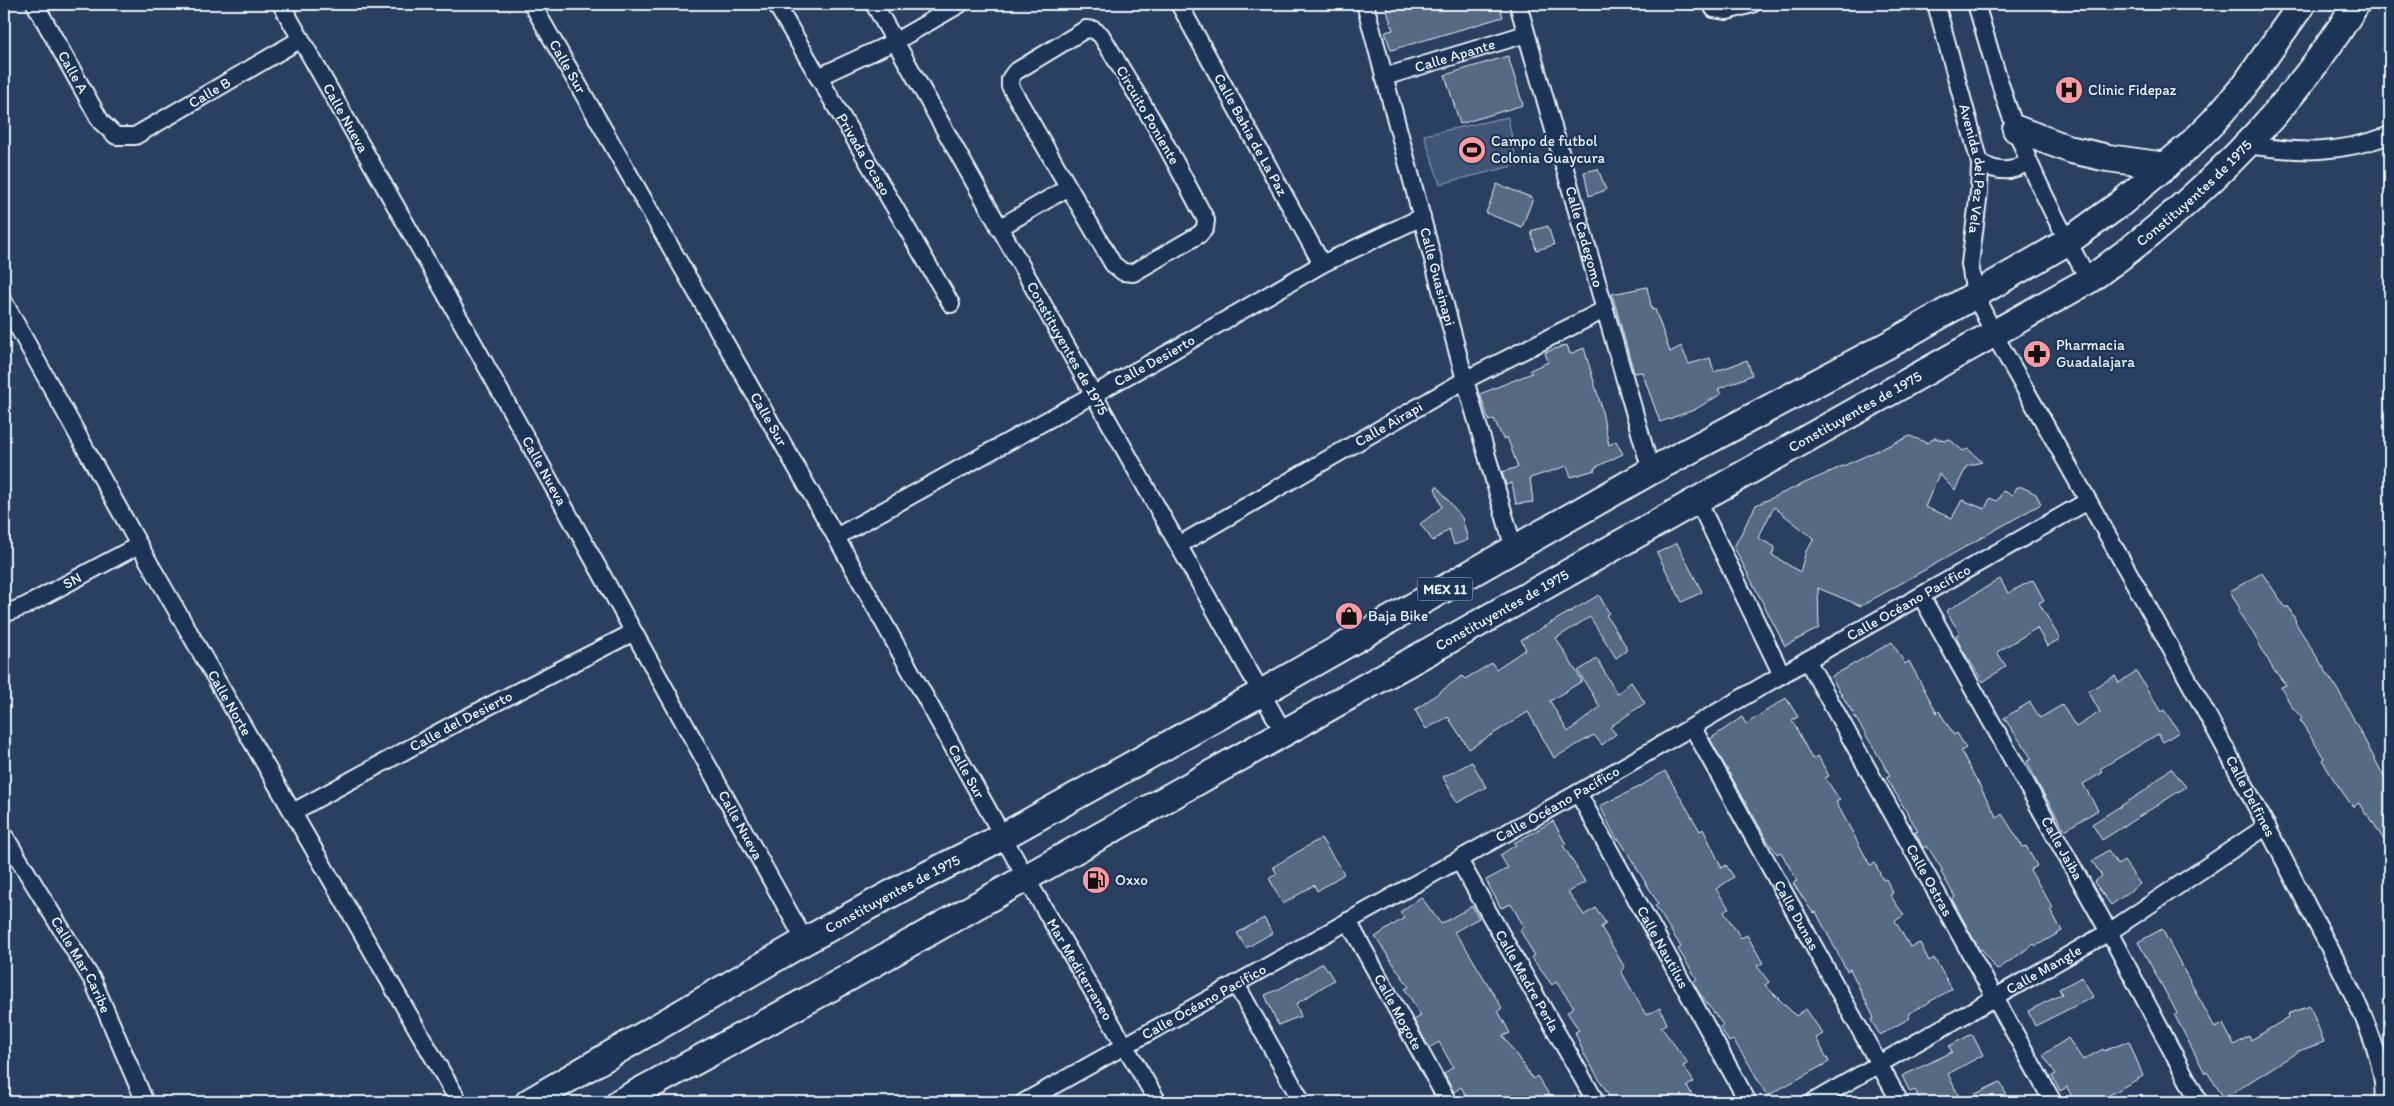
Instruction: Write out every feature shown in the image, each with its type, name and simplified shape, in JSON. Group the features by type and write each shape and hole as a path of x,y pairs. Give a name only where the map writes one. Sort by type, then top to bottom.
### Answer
{"main road":[{"name":"Constituyentes de 1975","path":"529,1102 804,941 909,884 1002,837 1261,693 1651,471 1900,339 2067,242 2120,204 2166,166 2207,128 2231,103 2302,4"},
{"name":"Constituyentes de 1975","path":"620,1102 830,988 2089,280 2174,215 2248,145 2292,96 2336,36 2356,4"},
{"path":"2016,129 2072,150 2108,158 2166,166"}],"street":[{"name":"Calle A","path":"35,4 100,122 116,136"},
{"name":"Calle Nueva","path":"281,4 474,344 804,941"},
{"name":"Calle Sur","path":"532,4 836,538 1002,837"},
{"name":"Privada Ocaso","path":"776,4 951,304"},
{"name":"Constituyentes de 1975","path":"874,4 1284,733"},
{"path":"818,77 896,41 960,4"},
{"name":"Calle Bahia de La Paz","path":"1179,4 1322,264"},
{"name":"Calle Guasinapi","path":"1365,4 1465,380 1514,549"},
{"name":"Calle Cadegomo","path":"1518,4 1651,471"},
{"path":"1711,4 1714,9 1726,10 1752,4"},
{"name":"Avenida del Pez Vela","path":"1936,4 1980,163 1979,192 1970,264 1975,295 1994,334"},
{"path":"1976,4 2028,161 2067,242 2089,280"},
{"name":"Circuito Poniente","path":"1086,29 1094,30 1101,35 1157,128 1206,220 1204,228 1200,234 1132,273 1123,272 1113,264 1067,188 1010,86 1010,79 1015,72 1086,29"},
{"name":"Calle Apante","path":"1384,77 1526,34"},
{"name":"Calle B","path":"116,136 135,136 300,39"},
{"path":"2248,145 2287,151 2316,152 2364,145 2390,135"},
{"path":"1980,163 2000,171 2020,168 2028,161"},
{"path":"999,228 1067,188"},
{"name":"Calle Desierto","path":"836,538 1172,351 1322,264 1422,217"},
{"name":"Calle Norte","path":"4,302 139,545 460,1102"},
{"name":"Calle Airapi","path":"1179,545 1465,380 1604,310"},
{"name":"Calle Delfines","path":"1994,334 2267,826 2364,1018 2380,1067 2384,1094 2383,1102"},
{"path":"1698,501 1782,675"},
{"name":"Calle Océano Pacífico","path":"1024,1102 1125,1045 1237,986 1693,728 1807,660 2088,501"},
{"name":"SN","path":"4,614 25,606 139,545"},
{"name":"Calle Jaiba","path":"1921,596 2109,932 2199,1102"},
{"name":"Calle del Desierto","path":"292,812 454,724 632,632"},
{"name":"Calle Ostras","path":"1807,660 1993,998 2053,1102"},
{"name":"Calle Dunas","path":"1693,728 1900,1102"},
{"name":"Calle Nautilus","path":"1578,793 1748,1102"},
{"name":"Calle Mangle","path":"1813,1102 2109,932 2267,826"},
{"name":"Calle Mar Caribe","path":"4,835 94,981 145,1102"},
{"name":"Mar Mediterraneo","path":"1002,837 1158,1102"},
{"name":"Calle Madre Perla","path":"1459,860 1596,1102"},
{"name":"Calle Mogote","path":"1348,922 1448,1102"},
{"path":"1237,986 1302,1102"}],"shaded area":[{"name":"Campo de futbol Colonia Guaycura","path":"1508,117 1517,165 1440,184 1424,135"}],"building":[{"path":"1385,4 1499,4 1503,17 1391,50 1385,32 1393,30"},
{"path":"1508,56 1523,105 1460,124 1445,75"},
{"path":"1598,169 1606,190 1589,196 1584,172"},
{"path":"1497,184 1533,198 1522,227 1486,213"},
{"path":"1548,226 1554,245 1536,250 1531,231"},
{"path":"1647,287 1652,310 1655,309 1670,352 1681,346 1689,364 1710,358 1714,372 1747,360 1752,375 1718,389 1721,394 1694,410 1660,422 1642,372 1634,373 1612,294"},
{"path":"1567,345 1570,354 1584,348 1600,402 1609,445 1616,441 1623,454 1594,468 1595,470 1571,477 1567,466 1530,478 1533,502 1516,504 1512,483 1506,485 1502,472 1518,467 1507,437 1503,439 1494,419 1489,421 1480,394 1532,373 1530,370 1548,362 1545,352"},
{"path":"1910,436 1927,443 1935,438 1945,441 1949,439 1963,451 1968,449 1982,462 1967,466 1955,490 1939,474 1925,507 1952,518 1962,500 1985,509 1990,498 1997,501 2003,491 2012,495 2016,487 2022,487 2036,494 2041,504 1861,606 1818,588 1819,628 1785,646 1734,547 1756,505","holes":["1774,507 1814,539 1806,551 1800,572 1772,555 1775,547 1758,538"]},
{"path":"1437,486 1462,518 1468,540 1454,545 1449,529 1433,541 1420,524 1442,507 1435,488"},
{"path":"1677,543 1702,592 1682,602 1657,553"},
{"path":"2262,573 2286,608 2288,606 2295,622 2342,697 2390,788 2390,850 2368,814 2366,815 2359,803 2353,807 2332,777 2322,760 2324,758 2300,720 2302,718 2292,707 2281,687 2286,685 2273,669 2253,633 2237,610 2240,609 2230,591"},
{"path":"2000,579 2008,593 2033,580 2044,600 2039,603 2060,639 2047,646 2037,628 1997,652 2006,666 1983,682 1960,646 1956,635 1960,633 1946,611"},
{"path":"1599,595 1609,613 1606,615 1626,646 1626,651 1616,658 1590,617 1556,638 1582,681 1550,701 1568,732 1600,707 1578,671 1597,659 1617,694 1631,682 1645,703 1610,727 1616,734 1602,745 1594,735 1554,758 1528,712 1469,749 1448,717 1426,729 1415,710 1462,676 1465,679 1492,663 1496,669 1526,649 1521,640"},
{"path":"1892,642 1905,664 1909,661 1937,713 1939,711 1954,735 1957,733 1966,748 1961,751 1997,818 2002,814 2023,847 2026,846 2037,866 2030,870 2053,908 2050,909 2062,931 2036,946 2034,944 1997,970 1982,949 1980,951 1952,899 1955,897 1941,872 1943,871 1927,846 1923,848 1915,832 1918,831 1886,777 1890,775 1831,677"},
{"path":"2136,671 2161,712 2164,710 2179,732 2163,742 2158,734 2100,769 2102,773 2083,784 2098,810 2065,830 2039,786 2027,761 2032,759 2004,718 2030,702 2040,718 2062,705 2076,727 2100,712 2088,691 2115,676 2119,683"},
{"path":"1786,698 1798,717 1792,720 1812,759 1818,756 1829,776 1825,778 1840,800 1836,802 1870,865 1875,863 1883,880 1886,879 1893,893 1890,895 1904,915 1895,921 1910,947 1920,943 1929,961 1934,958 1952,989 1908,1014 1910,1018 1880,1035 1871,1020 1874,1018 1850,969 1847,971 1816,912 1813,913 1793,883 1797,881 1781,852 1777,854 1767,840 1710,739 1742,717 1746,724"},
{"path":"1472,762 1486,787 1457,803 1443,777"},
{"path":"2171,768 2186,787 2102,840 2092,824 2143,792"},
{"path":"1665,771 1700,831 1703,829 1722,868 1726,865 1734,877 1716,889 1729,908 1724,912 1741,938 1747,935 1763,963 1757,966 1769,982 1765,985 1796,1016 1806,1009 1823,1034 1816,1038 1829,1062 1767,1096 1749,1064 1733,1040 1729,1042 1720,1027 1723,1025 1698,991 1693,982 1697,979 1678,949 1681,947 1655,905 1658,903 1619,839 1617,840 1600,806 1639,787"},
{"path":"1553,821 1566,844 1563,845 1585,882 1568,892 1584,915 1596,908 1606,924 1601,927 1625,968 1621,971 1646,1015 1660,1008 1667,1024 1661,1027 1688,1063 1683,1066 1694,1082 1687,1086 1696,1102 1613,1102 1584,1054 1575,1032 1579,1030 1567,1012 1574,1007 1556,982 1552,985 1531,957 1534,955 1520,930 1524,927 1511,904 1501,908 1486,880 1508,868 1500,855 1516,845 1514,843"},
{"path":"1321,838 1344,874 1317,891 1314,885 1283,904 1269,878 1277,874 1273,867"},
{"path":"2108,850 2118,865 2124,861 2140,884 2111,905 2094,882 2102,876 2092,861"},
{"path":"1421,897 1441,924 1472,906 1479,918 1454,932 1466,948 1502,1008 1498,1011 1510,1033 1503,1036 1533,1079 1537,1076 1554,1102 1470,1102 1461,1087 1454,1092 1444,1074 1453,1067 1439,1042 1429,1048 1414,1020 1421,1016 1405,989 1409,987 1375,937 1404,918 1400,912"},
{"path":"1264,918 1272,933 1246,948 1237,933"},
{"path":"2162,929 2215,1028 2223,1024 2234,1045 2249,1036 2251,1040 2289,1017 2288,1014 2310,1006 2324,1042 2299,1051 2224,1098 2207,1072 2205,1073 2174,1014 2177,1013 2138,942"},
{"path":"1323,963 1334,980 1296,1004 1301,1016 1278,1025 1265,995 1281,988"},
{"path":"2082,977 2093,997 2035,1026 2028,1011 2062,994 2059,989"},
{"path":"1972,1034 1983,1055 1948,1074 1961,1101 2000,1082 2007,1096 1994,1102 1921,1102 1915,1090 1910,1092 1902,1076 1952,1052 1949,1046"},
{"path":"2068,1038 2083,1060 2103,1049 2104,1051 2129,1041 2143,1076 2097,1102 2075,1102 2067,1087 2060,1091 2052,1076 2056,1074 2043,1055"}],"place":[{"name":"Clinic Fidepaz","path":"2069,90"},
{"name":"Campo de futbol Colonia Guaycura","path":"1472,150"},
{"name":"Pharmacia Guadalajara","path":"2037,354"},
{"name":"Baja Bike","path":"1349,616"},
{"name":"Oxxo","path":"1096,880"}]}
